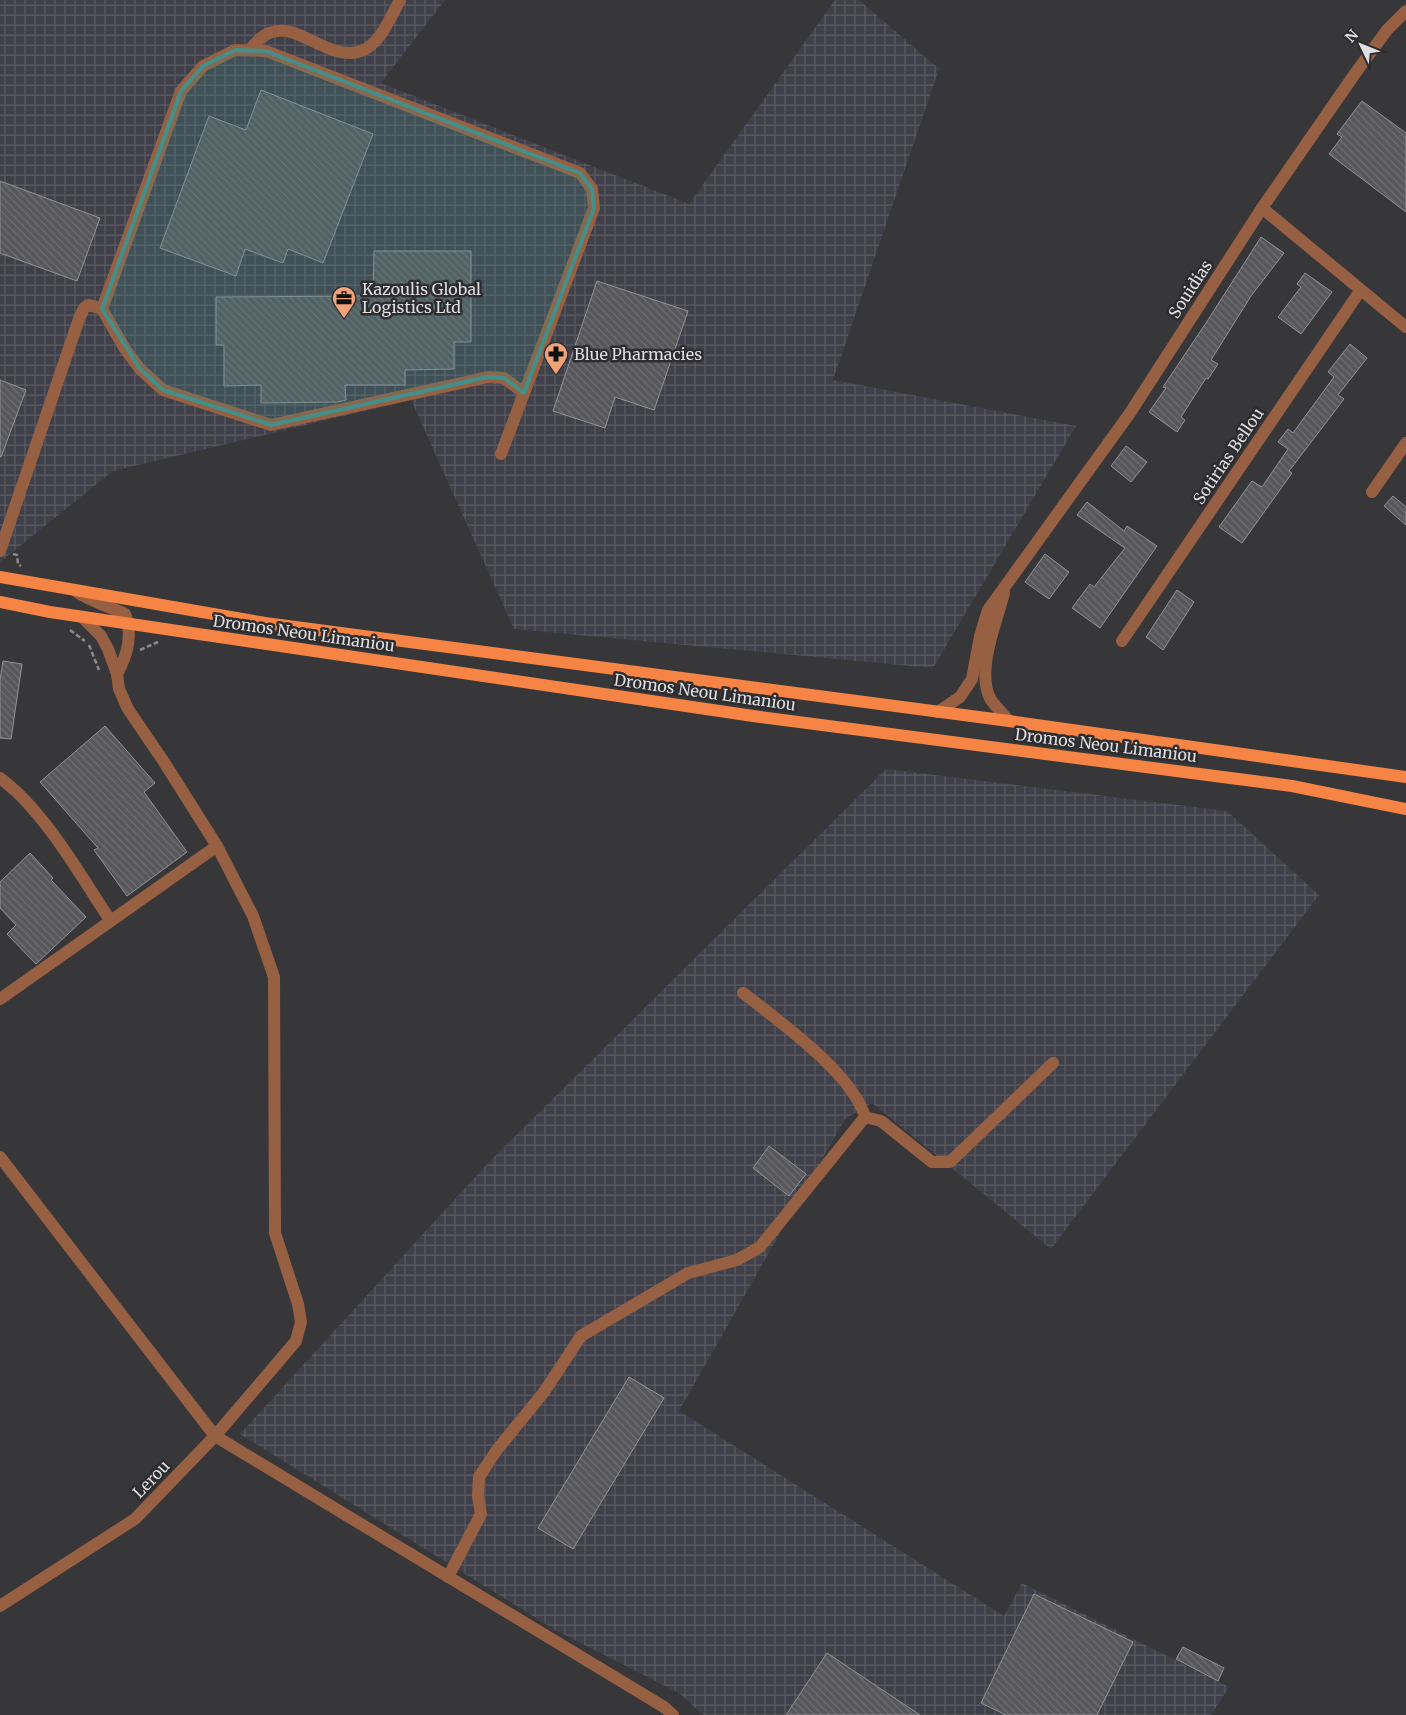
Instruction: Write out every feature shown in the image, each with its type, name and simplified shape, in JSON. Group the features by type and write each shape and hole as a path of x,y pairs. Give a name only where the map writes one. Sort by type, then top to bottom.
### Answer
{"main road":[{"name":"Dromos Neou Limaniou","path":"0,577 77,592 266,623 1009,721 1406,777"},
{"name":"Dromos Neou Limaniou","path":"0,602 82,617 760,717 1292,786 1406,809"}],"street":[{"path":"250,50 257,40 271,32 287,30 345,53 362,51 375,41 400,0"},
{"name":"Souidias","path":"938,712 960,697 972,679 980,636 988,610 1130,413 1262,208 1354,75 1387,30 1406,11"},
{"path":"102,309 181,91 203,66 235,50 266,51 580,173 592,189 594,208 501,454"},
{"path":"1262,208 1360,291 1406,327"},
{"name":"Sotirias Bellou","path":"1122,641 1360,291"},
{"path":"0,551 79,319 84,308 89,305 102,309 125,349 140,369 163,390 272,425 488,377 504,378 524,393"},
{"path":"1372,492 1406,444"},
{"name":"Souidias","path":"1005,588 990,641 986,681 991,699 1009,721"},
{"path":"77,592 93,603 109,606 125,614 129,624 125,659 117,674"},
{"path":"0,999 217,846 128,709 119,689 117,674 102,636 82,617"},
{"path":"0,778 16,789 54,838 110,920"},
{"name":"Lerou","path":"0,1606 136,1519 216,1436 296,1341 301,1322 298,1304 275,1233 274,977 253,916 217,846"},
{"path":"744,992 780,1022 847,1084 858,1100 865,1117"},
{"path":"865,1117 881,1121 932,1162 950,1162 1053,1064"},
{"path":"448,1577 481,1514 478,1496 479,1477 496,1451 544,1392 581,1336 688,1273 737,1260 760,1247 865,1117"},
{"path":"0,1156 216,1436 664,1707 673,1715"}],"path":[{"path":"61,628 70,630 88,644 101,674"}],"highlighted area":[{"path":"235,50 266,51 580,173 592,189 594,208 524,393 504,378 488,377 271,425 163,390 140,369 102,309 181,91 203,66"}],"shaded area":[{"path":"0,0 445,0 381,83 689,204 835,0 859,0 939,69 833,380 1076,426 933,668 514,629 411,400 113,471 0,562"},
{"path":"886,769 1227,811 1319,895 1051,1249 872,1103 845,1119 679,1411 1004,1616 1022,1583 1229,1687 1211,1715 703,1715 679,1693 555,1630 240,1434 488,1163"}],"building":[{"path":"261,90 373,134 323,263 288,249 283,263 245,249 236,276 160,248 209,116 246,130"},
{"path":"1362,101 1406,133 1406,212 1329,154 1342,137 1337,134"},
{"path":"0,181 100,218 77,281 0,253"},
{"path":"1261,237 1284,253 1251,296 1211,360 1218,364 1208,379 1206,378 1181,417 1185,420 1177,432 1149,412 1166,388 1163,387"},
{"name":"Kazoulis Global Logistics Ltd","path":"374,251 471,251 471,342 454,342 454,369 405,370 405,385 345,385 346,400 338,402 261,403 261,385 224,386 224,345 216,345 216,297 373,296"},
{"path":"1305,273 1332,292 1301,334 1278,317 1301,287 1297,284"},
{"path":"597,281 688,311 654,410 615,397 605,428 553,411"},
{"path":"1350,344 1367,358 1338,395 1344,399 1289,471 1292,473 1242,543 1219,527 1252,481 1262,487 1288,449 1278,442 1288,429 1293,433 1334,377 1328,372"},
{"path":"0,380 26,390 1,457 0,457"},
{"path":"1126,446 1147,462 1131,482 1111,466"},
{"path":"1393,496 1406,507 1406,525 1384,506"},
{"path":"1087,502 1124,531 1127,526 1157,546 1100,628 1072,608 1090,584 1094,587 1125,548 1077,515"},
{"path":"1045,554 1069,572 1049,599 1025,582"},
{"path":"1177,590 1194,602 1163,650 1146,637"},
{"path":"3,661 22,664 11,739 0,738 0,680"},
{"path":"105,726 155,783 144,792 187,852 127,896 94,850 98,848 40,782"},
{"path":"30,853 53,878 51,880 86,917 36,964 7,934 16,925 0,908 0,882"},
{"path":"769,1146 806,1174 789,1196 753,1168"},
{"path":"629,1377 664,1398 573,1549 538,1528"},
{"path":"1034,1594 1133,1642 1097,1715 1006,1715 981,1703"},
{"path":"1183,1647 1224,1668 1218,1681 1176,1659"},
{"path":"827,1653 920,1715 786,1715"}],"place":[{"name":"Kazoulis Global Logistics Ltd","path":"344,319"},
{"name":"Blue Pharmacies","path":"556,375"}]}
